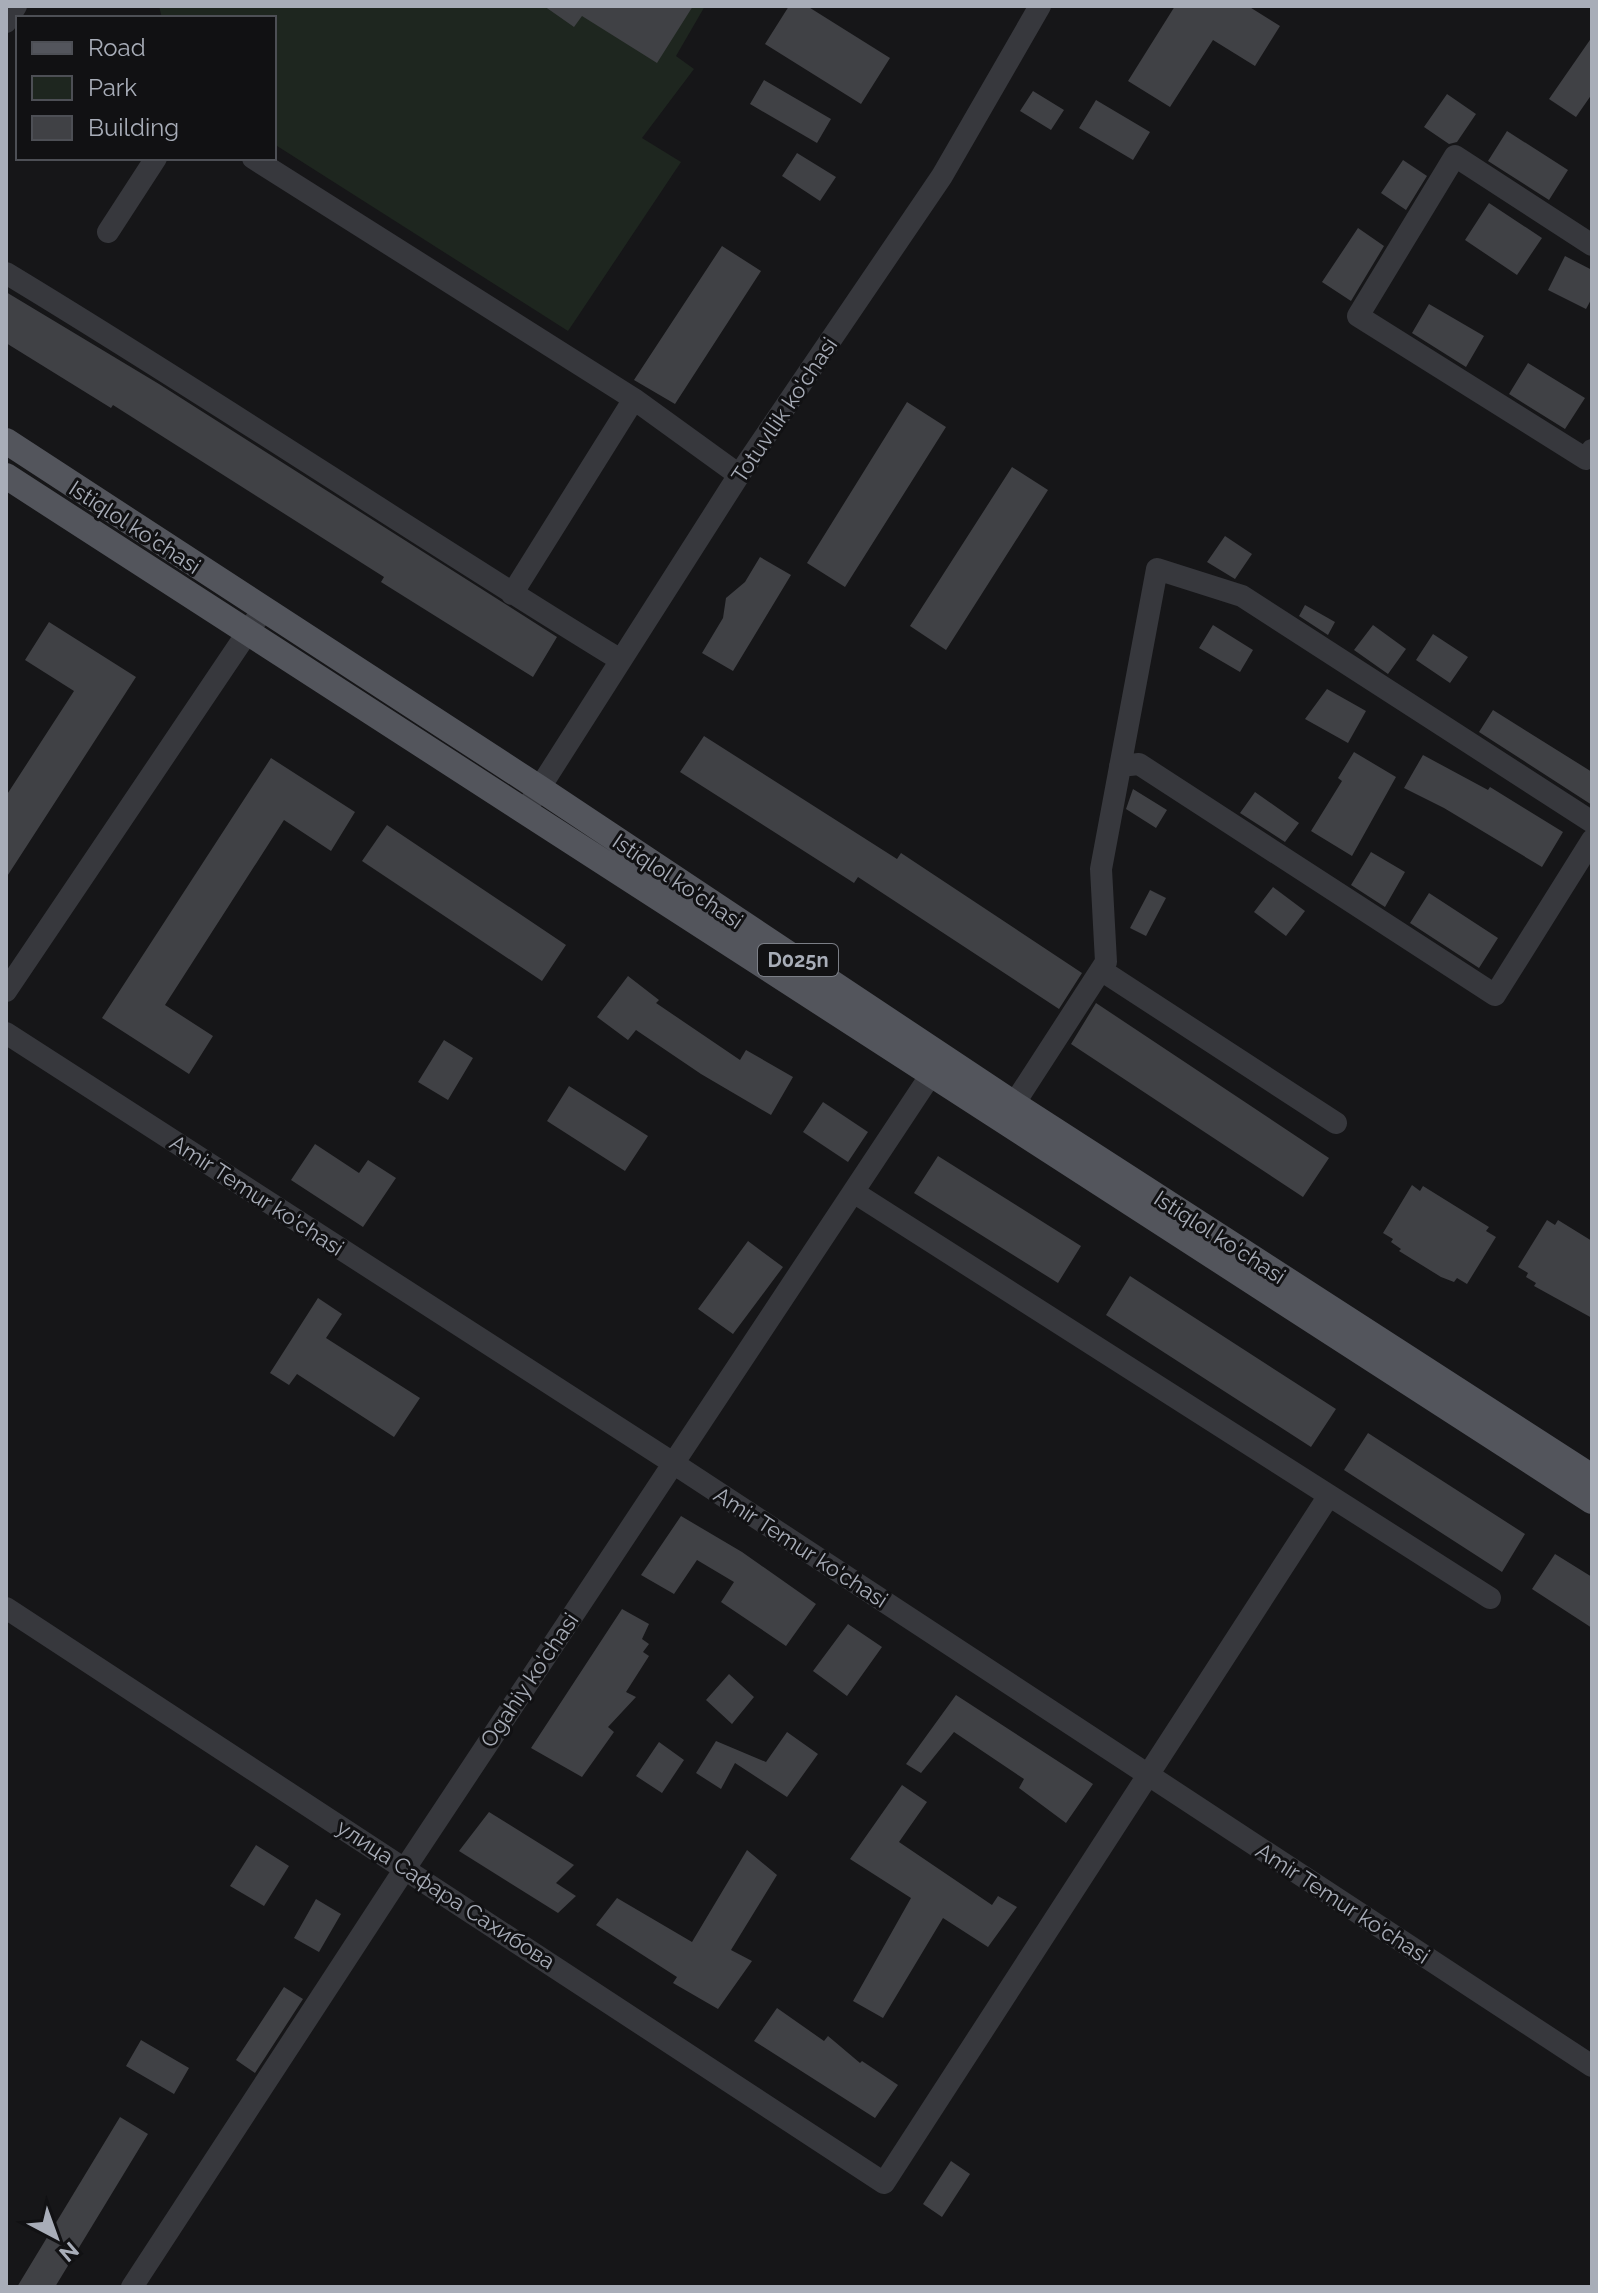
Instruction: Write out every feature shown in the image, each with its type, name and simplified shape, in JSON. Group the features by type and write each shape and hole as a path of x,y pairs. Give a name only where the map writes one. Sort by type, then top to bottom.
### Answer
{"main road":[{"name":"Istiqlol ko'chasi","path":"6,441 262,611 539,788 1014,1104 1592,1477"},
{"name":"Istiqlol ko'chasi","path":"6,476 1592,1501"}],"street":[{"path":"6,22 16,6"},
{"name":"Totuvllik ko'chasi","path":"525,812 619,659 739,475 942,176 1040,6"},
{"path":"1592,245 1455,156 1358,316 1586,459 1592,450"},
{"path":"108,232 155,160"},
{"path":"256,160 634,399 739,475"},
{"path":"6,273 157,364 512,594 619,659"},
{"path":"512,594 634,399"},
{"path":"1014,1104 1106,962 1101,869 1157,569 1242,596 1592,822"},
{"path":"6,991 262,611"},
{"path":"1120,766 1139,764 1495,995 1592,840"},
{"path":"1101,970 1336,1123"},
{"name":"Amir Temur ko'chasi","path":"6,1033 673,1463 1592,2066"},
{"name":"Ogahiy ko'chasi","path":"132,2287 930,1076"},
{"path":"855,1193 1490,1598"},
{"path":"1148,1775 1328,1497"},
{"name":"улица Сафара Сахибова","path":"6,1608 406,1867 884,2183 1148,1775"}],"green space":[{"path":"159,6 705,6 676,56 694,69 642,138 681,162 568,331 276,145 276,16 162,16"}],"building":[{"path":"544,6 693,6 657,63 582,16 574,27"},
{"path":"789,6 807,6 890,58 861,104 765,44"},
{"path":"1175,6 1248,6 1280,26 1255,66 1213,40 1170,107 1128,81"},
{"path":"1592,37 1592,94 1576,117 1549,99"},
{"path":"764,80 831,119 817,143 750,104"},
{"path":"1033,91 1064,110 1051,130 1020,111"},
{"path":"1447,94 1476,114 1457,142 1449,144 1424,127"},
{"path":"1096,100 1150,132 1133,160 1079,128"},
{"path":"1507,131 1568,170 1549,200 1488,161"},
{"path":"797,153 836,177 820,201 782,176"},
{"path":"1403,160 1427,176 1406,210 1381,193"},
{"path":"1489,203 1542,238 1517,275 1465,240"},
{"path":"1358,228 1384,246 1351,301 1322,282"},
{"path":"722,246 761,271 675,404 634,380"},
{"path":"1565,256 1592,270 1592,298 1586,309 1548,290"},
{"path":"6,292 159,384 557,637 533,677 381,582 384,577 113,405 111,408 6,343"},
{"path":"1429,304 1484,336 1466,367 1412,333"},
{"path":"1528,363 1585,398 1565,429 1509,394"},
{"path":"907,402 946,427 845,587 807,563"},
{"path":"1012,467 1048,490 946,650 910,626"},
{"path":"1225,536 1252,554 1235,579 1207,562"},
{"path":"760,557 791,575 733,671 702,653 723,618 726,598 745,582"},
{"path":"1305,605 1335,622 1328,635 1299,616"},
{"path":"49,622 136,677 6,878 6,796 74,691 25,660"},
{"path":"1213,625 1253,650 1240,672 1199,648"},
{"path":"1373,625 1406,649 1388,674 1354,650"},
{"path":"1433,634 1468,657 1450,683 1416,660"},
{"path":"1327,689 1366,711 1348,743 1305,719"},
{"path":"1493,710 1592,772 1592,805 1479,732"},
{"path":"704,736 897,859 901,853 1082,973 1059,1009 858,877 854,883 680,772"},
{"path":"1354,752 1396,777 1352,856 1311,831 1342,781 1338,778"},
{"path":"1423,755 1488,790 1490,787 1563,832 1542,867 1444,808 1404,788"},
{"path":"271,758 355,812 331,851 284,820 165,1005 213,1036 189,1074 102,1018"},
{"path":"1133,789 1167,810 1156,828 1126,809"},
{"path":"1255,792 1299,823 1285,842 1240,813"},
{"path":"387,825 566,945 542,981 362,861"},
{"path":"1371,852 1405,872 1385,907 1351,885"},
{"path":"1273,887 1305,911 1286,936 1254,912"},
{"path":"1150,890 1166,898 1146,936 1130,928"},
{"path":"1429,893 1498,938 1479,968 1410,923"},
{"path":"628,976 659,1000 656,1003 740,1060 746,1050 793,1077 771,1115 701,1074 636,1030 628,1040 597,1017"},
{"path":"1096,1003 1329,1158 1303,1197 1071,1044"},
{"path":"444,1040 473,1058 448,1100 418,1082"},
{"path":"569,1086 648,1136 625,1171 547,1121"},
{"path":"823,1102 868,1132 848,1162 803,1132"},
{"path":"315,1144 359,1173 368,1160 396,1178 363,1227 291,1180"},
{"path":"938,1156 1081,1246 1058,1283 914,1193"},
{"path":"1412,1185 1420,1191 1423,1186 1489,1227 1486,1231 1496,1237 1467,1284 1457,1278 1454,1282 1441,1277 1399,1251 1401,1249 1391,1242 1393,1239 1383,1233"},
{"path":"1547,1220 1555,1225 1558,1220 1592,1241 1592,1318 1534,1286 1536,1283 1526,1277 1528,1273 1518,1267"},
{"path":"748,1241 783,1267 733,1334 698,1309"},
{"path":"1130,1276 1336,1409 1311,1447 1106,1315"},
{"path":"318,1298 342,1314 326,1338 420,1398 394,1437 297,1374 289,1385 270,1373"},
{"path":"1368,1433 1525,1534 1502,1572 1344,1470"},
{"path":"681,1516 742,1552 816,1604 786,1646 721,1602 734,1582 697,1560 674,1594 641,1575"},
{"path":"1555,1554 1592,1577 1592,1628 1532,1589"},
{"path":"622,1609 649,1624 642,1639 649,1644 643,1652 649,1656 626,1692 636,1697 608,1727 614,1732 582,1777 531,1748"},
{"path":"848,1624 882,1647 847,1696 813,1671"},
{"path":"729,1674 754,1697 732,1724 706,1700"},
{"path":"956,1695 1093,1784 1066,1823 1019,1788 1024,1779 954,1732 921,1773 906,1764"},
{"path":"787,1732 818,1754 787,1797 735,1763 721,1789 696,1773 716,1741 766,1762"},
{"path":"659,1742 684,1760 662,1793 636,1776"},
{"path":"902,1785 927,1802 899,1842 992,1905 998,1896 1017,1907 988,1947 943,1918 883,2018 853,2001 911,1898 850,1859"},
{"path":"489,1812 574,1865 556,1883 576,1896 558,1913 459,1851"},
{"path":"256,1845 289,1866 264,1906 230,1886"},
{"path":"747,1850 777,1875 731,1950 752,1961 718,2009 673,1983 677,1977 596,1925 617,1898 692,1942"},
{"path":"316,1899 341,1914 319,1952 294,1938"},
{"path":"284,1987 303,1999 255,2073 236,2060"},
{"path":"777,2008 824,2041 828,2036 860,2063 862,2061 898,2085 875,2118 754,2041"},
{"path":"141,2040 189,2068 174,2094 126,2066"},
{"path":"120,2117 148,2134 55,2287 17,2287"},
{"path":"951,2161 970,2174 942,2217 923,2204"}]}
